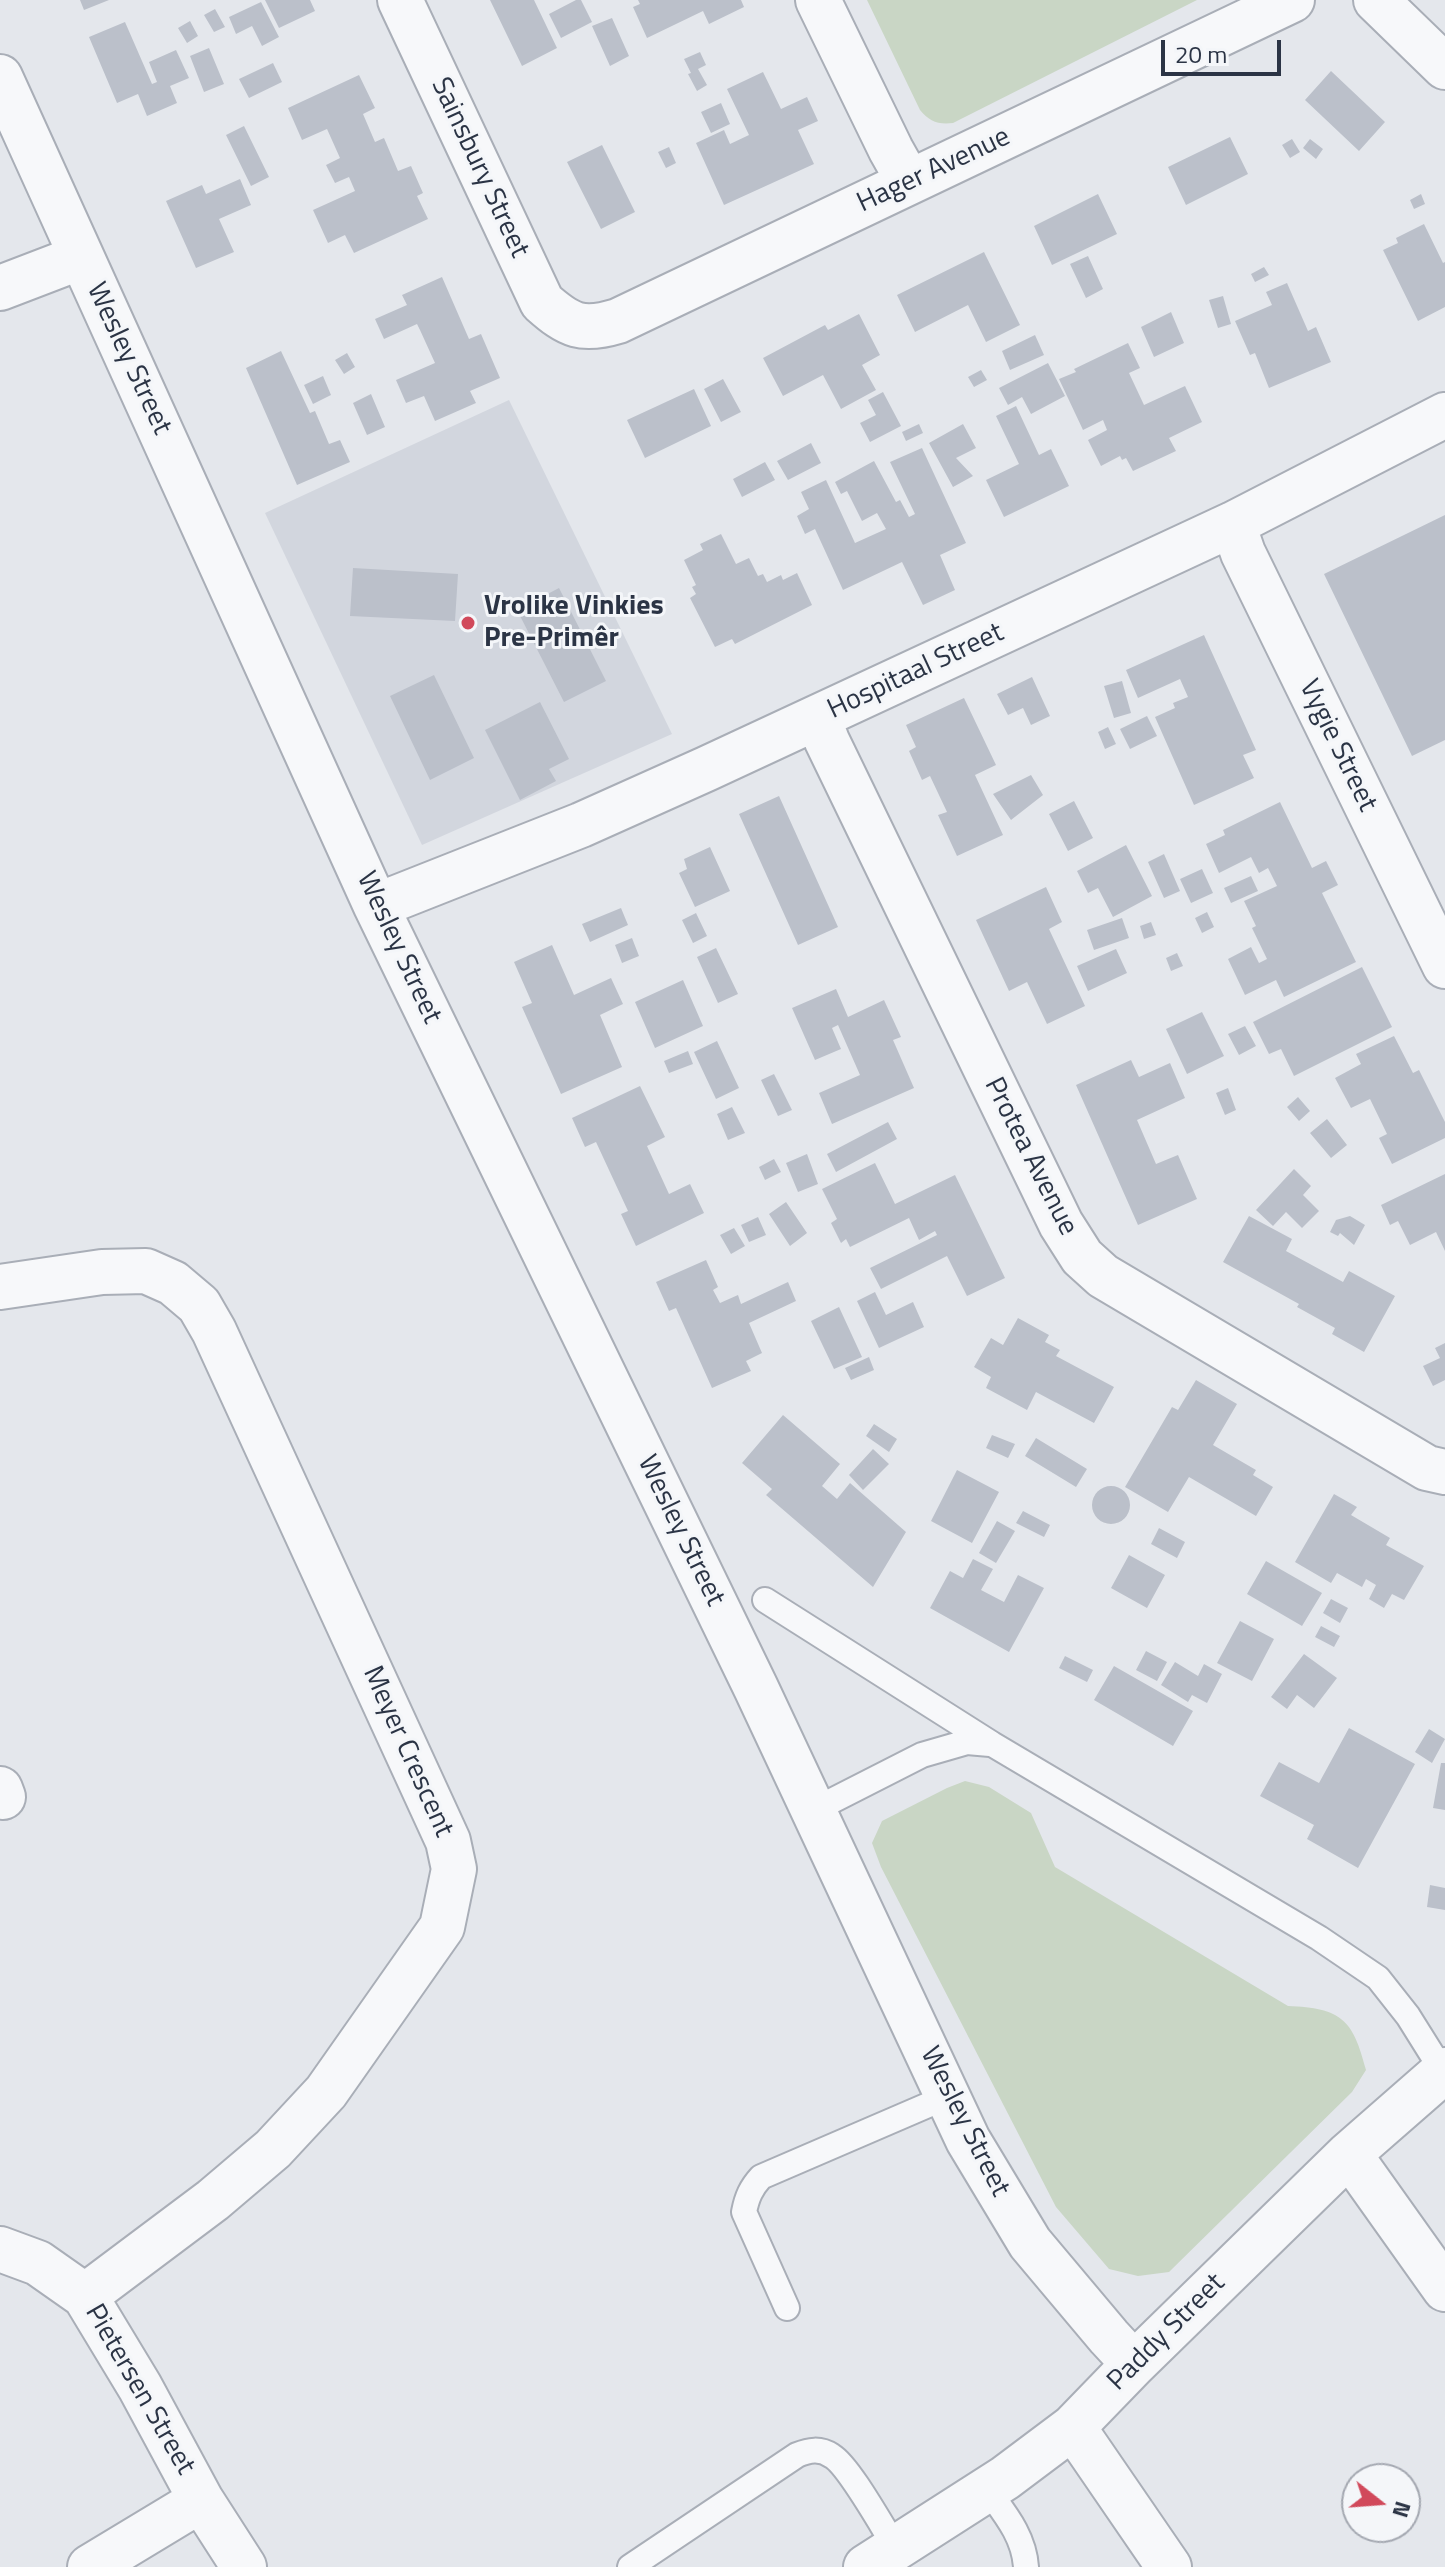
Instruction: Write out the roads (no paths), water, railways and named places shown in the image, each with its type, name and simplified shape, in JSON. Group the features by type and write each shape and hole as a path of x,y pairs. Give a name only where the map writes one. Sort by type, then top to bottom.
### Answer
{"street":[{"name":"Sainsbury Street","path":"400,0 542,302 572,325"},
{"path":"818,0 909,182"},
{"name":"Hager Avenue","path":"572,325 595,328 618,321 1292,0"},
{"path":"1376,0 1445,67"},
{"name":"Wesley Street","path":"0,77 376,906 814,1810 968,2140 1030,2243 1134,2364"},
{"path":"0,288 81,257"},
{"name":"Hospitaal Street","path":"376,906 581,825 818,717 1233,524 1445,415"},
{"name":"Vygie Street","path":"1233,524 1243,553 1445,966"},
{"name":"Protea Avenue","path":"818,717 1061,1224 1082,1257 1103,1276 1427,1468 1445,1472"},
{"name":"Meyer Crescent","path":"0,1287 102,1272 146,1271 173,1283 199,1305 214,1331 448,1841 454,1869 442,1927 326,2092 273,2149 237,2180 85,2296"},
{"name":"Paddy Street","path":"881,2557 987,2489 1073,2427 1349,2154 1444,2071"},
{"path":"1349,2154 1445,2289"},
{"name":"Pietersen Street","path":"0,2249 38,2263 85,2296 140,2387 201,2500 244,2567"},
{"path":"1073,2427 1169,2567"},
{"path":"90,2567 201,2500"}],"lane":[{"name":"Wesley Street","path":"765,1600 992,1744 1319,1938 1378,1978 1408,2016 1444,2071"},
{"path":"814,1810 922,1755 967,1742 992,1744"},
{"path":"787,2308 744,2212 752,2186 761,2177 949,2096"},
{"path":"630,2567 662,2558 797,2455 809,2450 820,2450 833,2456 844,2468 881,2557"},
{"path":"987,2489 1016,2530 1025,2551 1026,2567"}],"place":[{"name":"Vrolike Vinkies Pre-Primêr","path":"468,623"}]}
